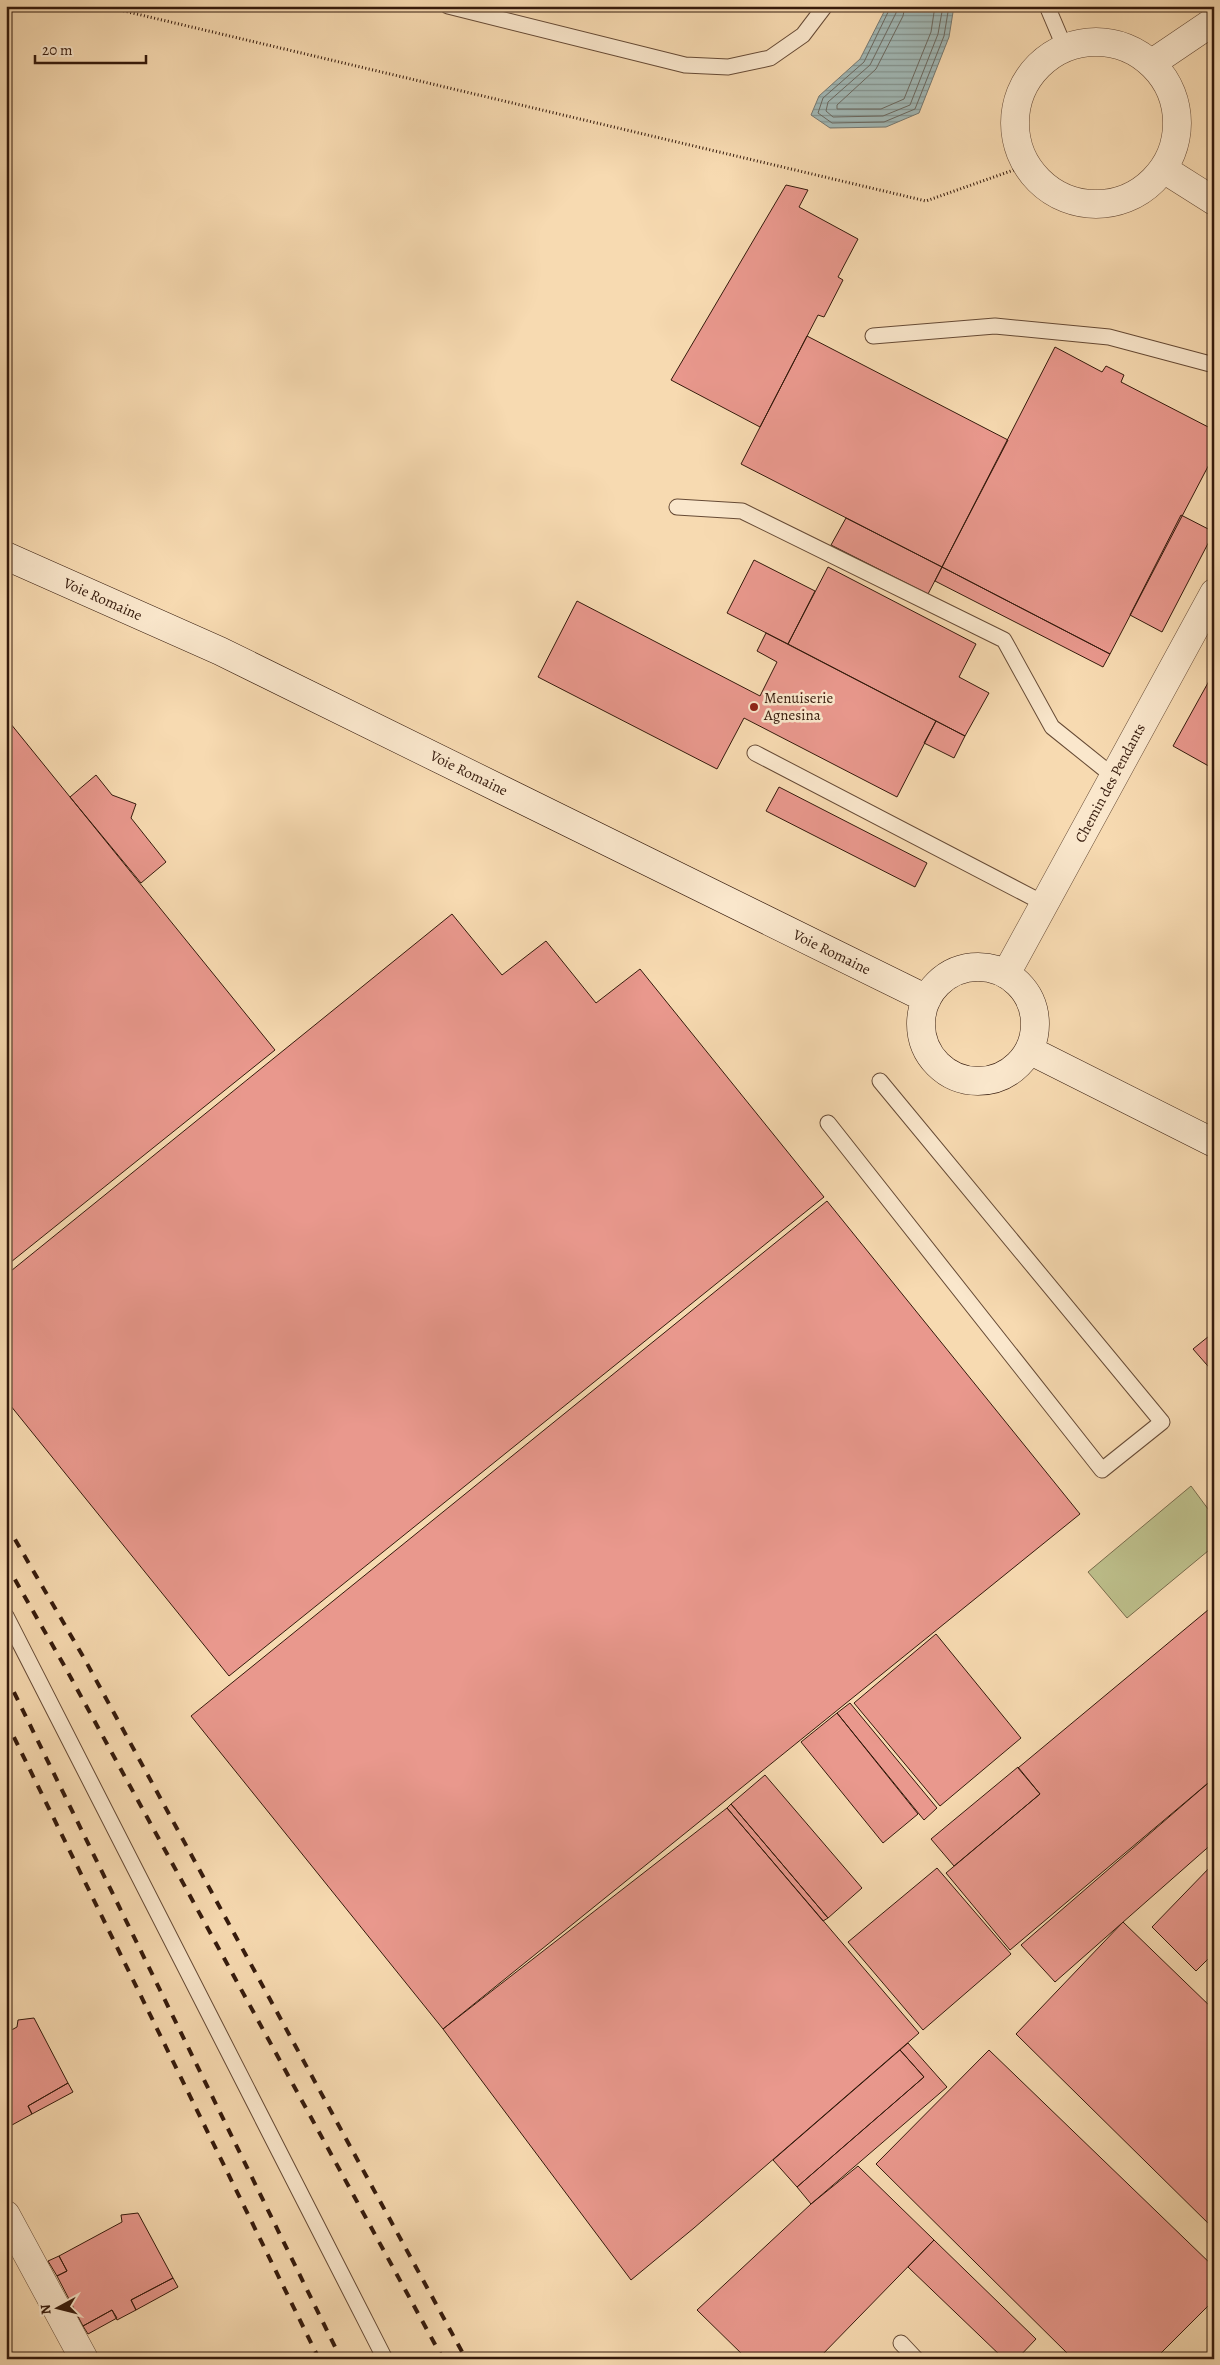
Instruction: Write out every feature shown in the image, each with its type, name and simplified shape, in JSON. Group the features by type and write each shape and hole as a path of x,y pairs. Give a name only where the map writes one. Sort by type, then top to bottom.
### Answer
{"main road":[{"path":"1152,62 1214,21"},
{"path":"1110,41 1152,62 1174,95 1178,133 1165,170 1144,191 1101,206 1058,197 1024,166 1013,120 1028,76 1064,46 1110,41"},
{"path":"1165,170 1214,201"},
{"name":"Voie Romaine","path":"6,556 220,651 926,999"},
{"name":"Chemin des Pendants","path":"1006,974 1214,593"},
{"path":"970,967 989,968 1006,974 1020,985 1030,999 1035,1033 1030,1050 1018,1065 1003,1076 985,1081 966,1081 949,1074 934,1061 925,1045 921,1030 922,1014 926,999 937,984 953,973 970,967"},
{"path":"1030,1050 1214,1143"},
{"path":"6,2215 84,2359"}],"lane":[{"path":"448,6 685,65 728,67 770,58 803,35 825,6"},
{"path":"1047,6 1064,46"},
{"path":"873,336 995,326 1108,337 1214,365"},
{"path":"677,507 742,511 1004,640 1052,726 1113,776"},
{"path":"755,753 1045,904"},
{"path":"828,1123 1102,1470 1162,1422 880,1081"},
{"path":"6,1616 385,2359"},
{"path":"901,2343 916,2359"}],"path":[{"path":"104,6 926,201 1024,166"}],"green space":[{"path":"1191,1486 1214,1517 1214,1546 1127,1618 1088,1572"}],"water":[{"path":"887,6 954,6 949,37 919,113 886,127 830,128 811,115 819,96 860,59"}],"building":[{"path":"786,185 808,190 799,207 858,239 838,277 843,280 824,317 818,315 760,427 671,380"},
{"path":"807,336 1008,440 942,567 741,464"},
{"path":"1055,347 1102,372 1106,366 1124,375 1121,382 1214,430 1214,455 1110,654 942,567"},
{"path":"1181,515 1214,532 1162,632 1130,615"},
{"path":"846,518 942,567 928,594 831,545"},
{"path":"754,560 815,591 788,644 727,613"},
{"path":"828,567 976,644 959,677 989,693 965,736 788,644"},
{"path":"942,567 1110,654 1103,667 935,581"},
{"name":"Menuiserie Agnesina","path":"577,601 760,696 777,662 757,651 766,633 936,721 897,797 744,718 717,769 538,677"},
{"path":"1214,672 1214,769 1173,746"},
{"path":"6,718 275,1050 6,1266"},
{"path":"936,721 965,736 954,758 924,743"},
{"path":"96,775 112,795 136,804 131,818 166,862 141,883 70,797"},
{"path":"779,787 927,863 915,887 766,811"},
{"path":"452,914 502,975 546,941 596,1003 640,969 824,1197 229,1676 6,1400 6,1275"},
{"path":"827,1201 1080,1514 443,2029 191,1716"},
{"path":"1214,1332 1214,1373 1193,1349"},
{"path":"1214,1605 1214,1778 1010,1950 946,1873 1040,1794 1018,1768"},
{"path":"936,1634 1021,1738 940,1806 854,1703"},
{"path":"850,1703 937,1808 924,1820 837,1713"},
{"path":"837,1713 918,1814 883,1843 801,1742"},
{"path":"1018,1767 1040,1794 954,1866 931,1839"},
{"path":"765,1775 862,1888 828,1918 731,1804"},
{"path":"1214,1778 1214,1842 1055,1982 1021,1945"},
{"path":"731,1804 828,1918 823,1921 727,1808"},
{"path":"727,1808 919,2033 694,2228 631,2280 443,2029"},
{"path":"1214,1863 1214,1953 1196,1971 1152,1927"},
{"path":"937,1868 1011,1954 923,2030 848,1942"},
{"path":"1123,1922 1214,2010 1214,2229 1016,2034"},
{"path":"34,2018 68,2083 28,2106 32,2114 12,2125 8,2116 6,2117 6,2033 17,2027 18,2020"},
{"path":"908,2043 947,2087 811,2204 797,2187 924,2077 900,2050"},
{"path":"900,2050 924,2077 797,2187 773,2160"},
{"path":"989,2050 1214,2267 1214,2300 1155,2359 1073,2359 876,2164"},
{"path":"68,2083 73,2092 32,2114 28,2106"},
{"path":"8,2116 12,2125 6,2128 6,2117"},
{"path":"858,2166 934,2240 818,2359 747,2359 697,2310 811,2204"},
{"path":"138,2213 173,2278 131,2300 136,2310 117,2320 112,2310 83,2326 57,2276 67,2271 59,2256 122,2222 121,2215"},
{"path":"934,2240 1036,2339 1017,2359 1004,2359 908,2267"},
{"path":"59,2256 67,2271 57,2276 48,2261"},
{"path":"173,2278 178,2287 136,2310 131,2300"},
{"path":"112,2310 117,2318 88,2334 83,2326"}],"railway":[{"path":"6,1524 84,1658 466,2359"},
{"path":"6,1564 65,1667 443,2359"},
{"path":"6,1676 341,2359"},
{"path":"6,1721 319,2359"}],"place":[{"name":"Menuiserie Agnesina","path":"754,707"}]}
